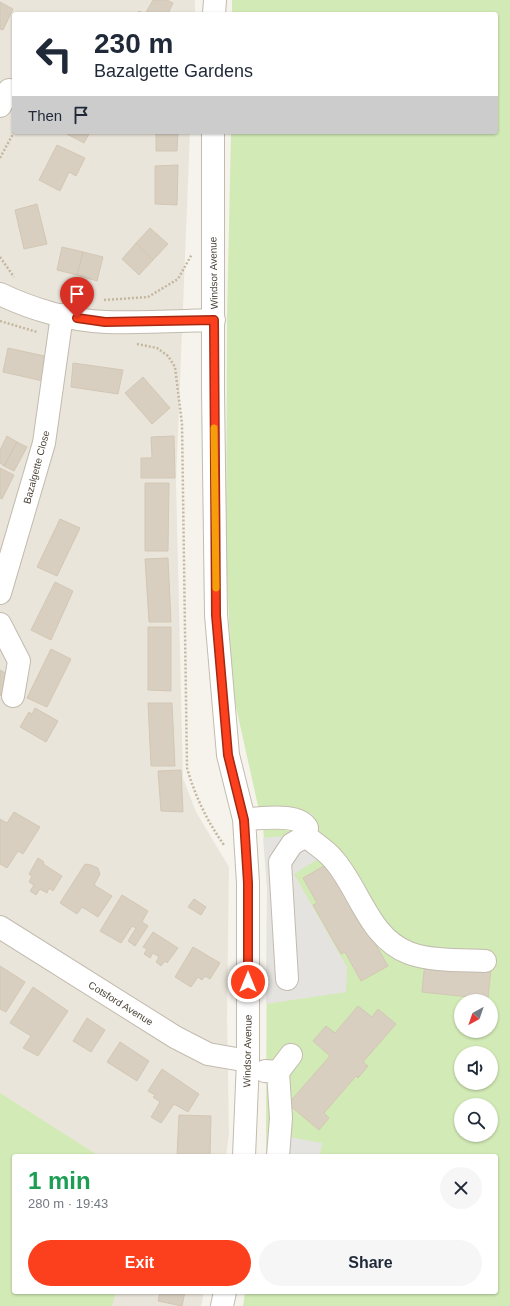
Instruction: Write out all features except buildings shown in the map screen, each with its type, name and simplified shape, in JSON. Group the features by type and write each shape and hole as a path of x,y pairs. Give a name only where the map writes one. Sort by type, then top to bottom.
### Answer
{"street":[{"path":"214,12 215,0"},
{"name":"Windsor Avenue","path":"213,134 216,615 228,755 244,820 248,883 248,1066 244,1154"},
{"path":"0,294 24,305 62,315 105,322 214,320"},
{"name":"Bazalgette Close","path":"0,593 44,442 62,315"},
{"path":"0,624 19,661 13,696"},
{"path":"244,820 294,818 303,822 307,828 306,836"},
{"path":"306,836 334,860 380,933 392,945 410,954 486,961"},
{"path":"287,979 280,862 292,844 306,836"},
{"name":"Cotsford Avenue","path":"0,927 175,1037 208,1054 248,1066 285,1063 278,1154"},
{"path":"222,1306 225,1294"}],"path":[{"path":"0,158 13,134"},
{"path":"98,299 148,297 178,278 194,250"},
{"path":"0,257 18,282"},
{"path":"0,321 59,338"},
{"path":"130,343 157,348 168,356 175,367 182,424 187,768 192,785 209,824 225,846"}],"shaded area":[{"path":"0,0 195,0 195,12 12,12 12,134 190,134 176,482 183,778 196,812 229,867 227,1019 229,1134 226,1154 12,1154 12,1294 204,1294 201,1306 0,1306"},
{"path":"290,811 311,813 319,829 322,849 321,857 294,874 347,967 346,992 266,1004 267,887 263,838 295,835"},
{"path":"267,1133 322,1143 320,1154 266,1154"}],"green space":[{"path":"232,0 510,0 510,1306 243,1306 245,1294 498,1294 498,1154 266,1154 267,887 262,810 258,806 232,689 226,552 227,318 231,134 498,134 498,12 232,12"},
{"path":"0,1093 96,1154 12,1154 12,1294 115,1294 112,1306 0,1306"}],"slow traffic":[{"path":"214,428 216,588"}],"route":[{"path":"77,318 105,322 214,320 213,391 216,615 228,755 244,820 248,883 248,982"}]}
